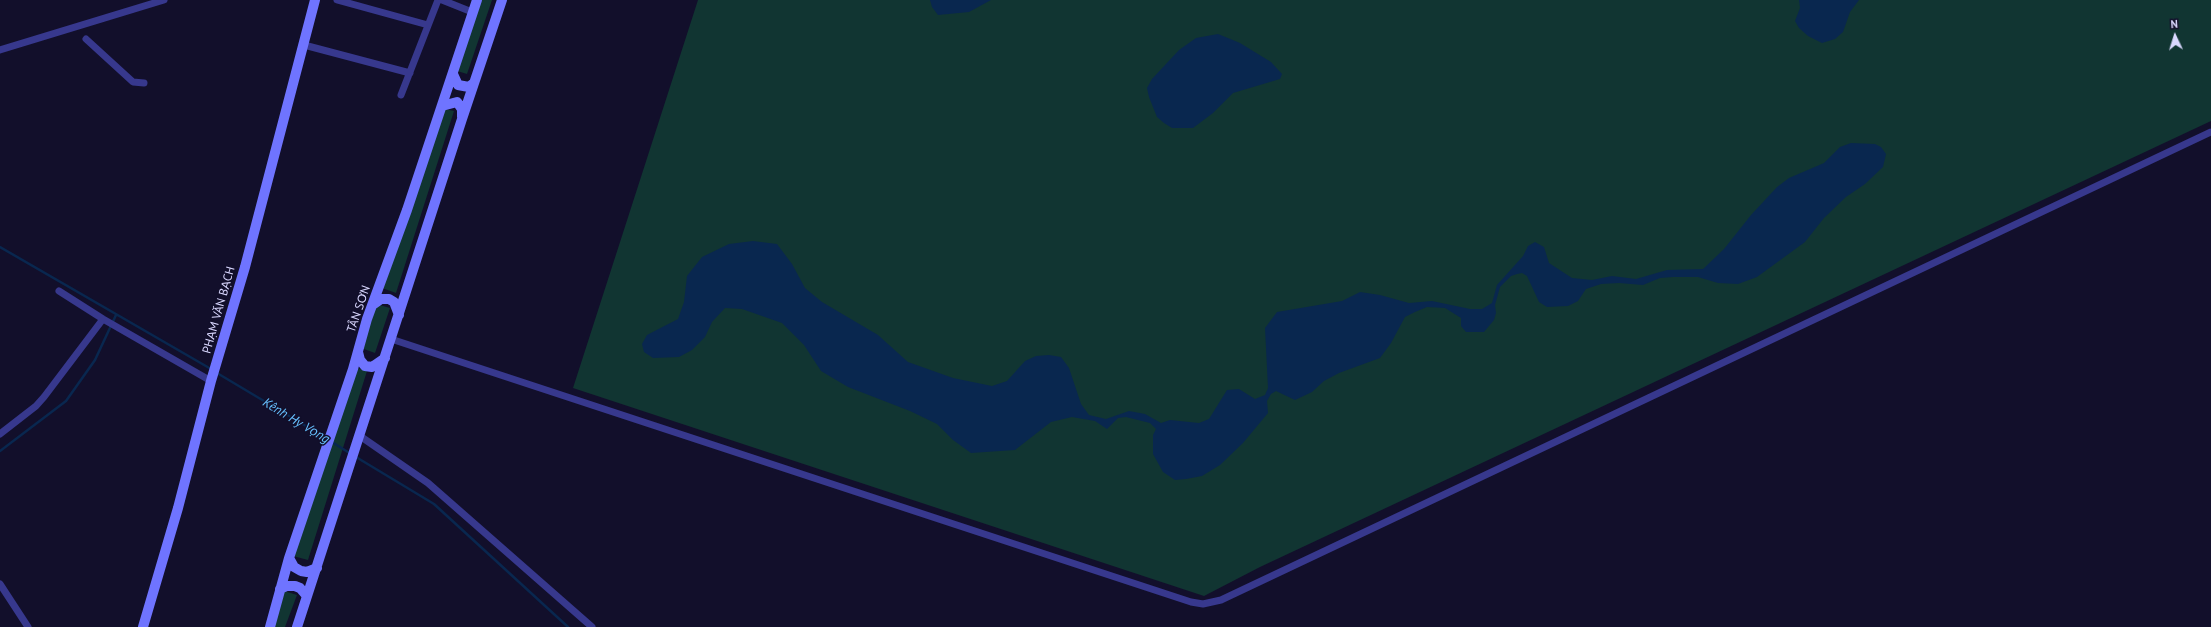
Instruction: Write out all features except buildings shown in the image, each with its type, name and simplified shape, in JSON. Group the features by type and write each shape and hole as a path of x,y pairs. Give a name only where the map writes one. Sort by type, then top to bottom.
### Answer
{"street":[{"path":"0,50 164,0"},
{"name":"PHẠM VĂN BẠCH","path":"143,627 178,508 211,382 272,168 316,0"},
{"path":"337,0 428,25"},
{"path":"401,95 438,0"},
{"path":"442,0 472,12"},
{"name":"TÂN SƠN","path":"270,627 289,558 358,352 367,319 374,304 477,0"},
{"path":"297,627 502,0"},
{"path":"86,39 133,82 144,83"},
{"path":"304,45 410,73"},
{"path":"453,74 458,85 469,87 474,83"},
{"path":"442,106 456,102 462,109 462,119"},
{"path":"391,339 1191,602 1203,604 1228,596 2211,132"},
{"path":"59,290 126,333 211,382"},
{"path":"374,304 381,299 389,299 394,302 399,315"},
{"path":"0,434 36,406 103,319"},
{"path":"358,352 360,360 365,366 372,367 385,358"},
{"path":"360,437 428,483 592,627"},
{"path":"289,558 294,567 301,571 307,572 317,568"},
{"path":"0,584 28,627"},
{"path":"280,589 287,586 295,586 300,588 307,596"}],"green space":[{"path":"477,0 492,0 467,74 454,70"},
{"path":"698,0 2211,0 2211,121 1260,567 1204,596 573,388"},
{"path":"440,108 454,111 396,293 382,288"},
{"path":"376,304 390,308 375,353 361,348"},
{"path":"354,367 367,371 308,560 293,556"},
{"path":"281,590 297,595 285,627 270,627"}],"water":[{"path":"930,0 991,0 969,12 938,15 932,7"},
{"path":"1799,0 1859,0 1850,12 1843,32 1835,39 1822,43 1808,36 1799,28 1795,21 1800,8"},
{"path":"1218,34 1240,43 1271,62 1282,74 1280,79 1233,93 1213,113 1193,128 1172,128 1157,117 1147,88 1152,79 1179,50 1196,38"},
{"path":"1851,143 1875,144 1881,147 1886,154 1883,167 1865,184 1846,197 1824,218 1805,242 1757,277 1738,284 1718,283 1698,277 1673,277 1660,278 1643,285 1619,283 1601,284 1586,289 1578,301 1568,306 1547,307 1539,302 1527,276 1522,273 1511,276 1500,287 1495,305 1496,313 1494,320 1484,332 1466,332 1461,326 1461,318 1445,308 1427,307 1415,312 1405,317 1391,343 1380,358 1339,373 1324,381 1312,392 1295,400 1276,391 1271,394 1267,401 1268,413 1243,443 1220,465 1202,476 1186,479 1175,480 1163,472 1153,454 1153,435 1156,429 1150,423 1126,417 1118,418 1107,429 1095,421 1072,417 1051,422 1015,450 971,453 953,440 937,424 910,411 848,387 821,371 804,345 782,323 742,309 725,308 712,322 705,337 692,350 679,357 653,358 644,352 642,344 647,335 678,319 684,302 687,276 702,257 729,244 753,241 777,244 792,264 805,288 822,302 878,335 908,362 953,378 992,386 1007,381 1025,361 1036,356 1049,355 1061,357 1069,368 1081,404 1089,415 1106,419 1129,411 1145,414 1161,423 1170,420 1199,423 1209,419 1227,390 1239,389 1255,399 1265,395 1268,388 1265,328 1277,312 1342,301 1360,292 1380,295 1409,303 1432,301 1470,309 1482,309 1492,303 1497,285 1523,256 1528,246 1535,242 1544,247 1549,263 1572,278 1592,280 1612,276 1636,279 1667,270 1703,269 1724,249 1751,215 1777,187 1789,178 1824,163 1840,147"}],"waterway":[{"name":"Kênh Hy Vọng","path":"0,247 211,369"},
{"path":"0,451 66,401 95,360 116,315"},
{"name":"Kênh Hy Vọng","path":"217,373 326,438"},
{"name":"Kênh Hy Vọng","path":"332,442 351,454"},
{"name":"Kênh Hy Vọng","path":"356,457 434,504 568,627"}]}
